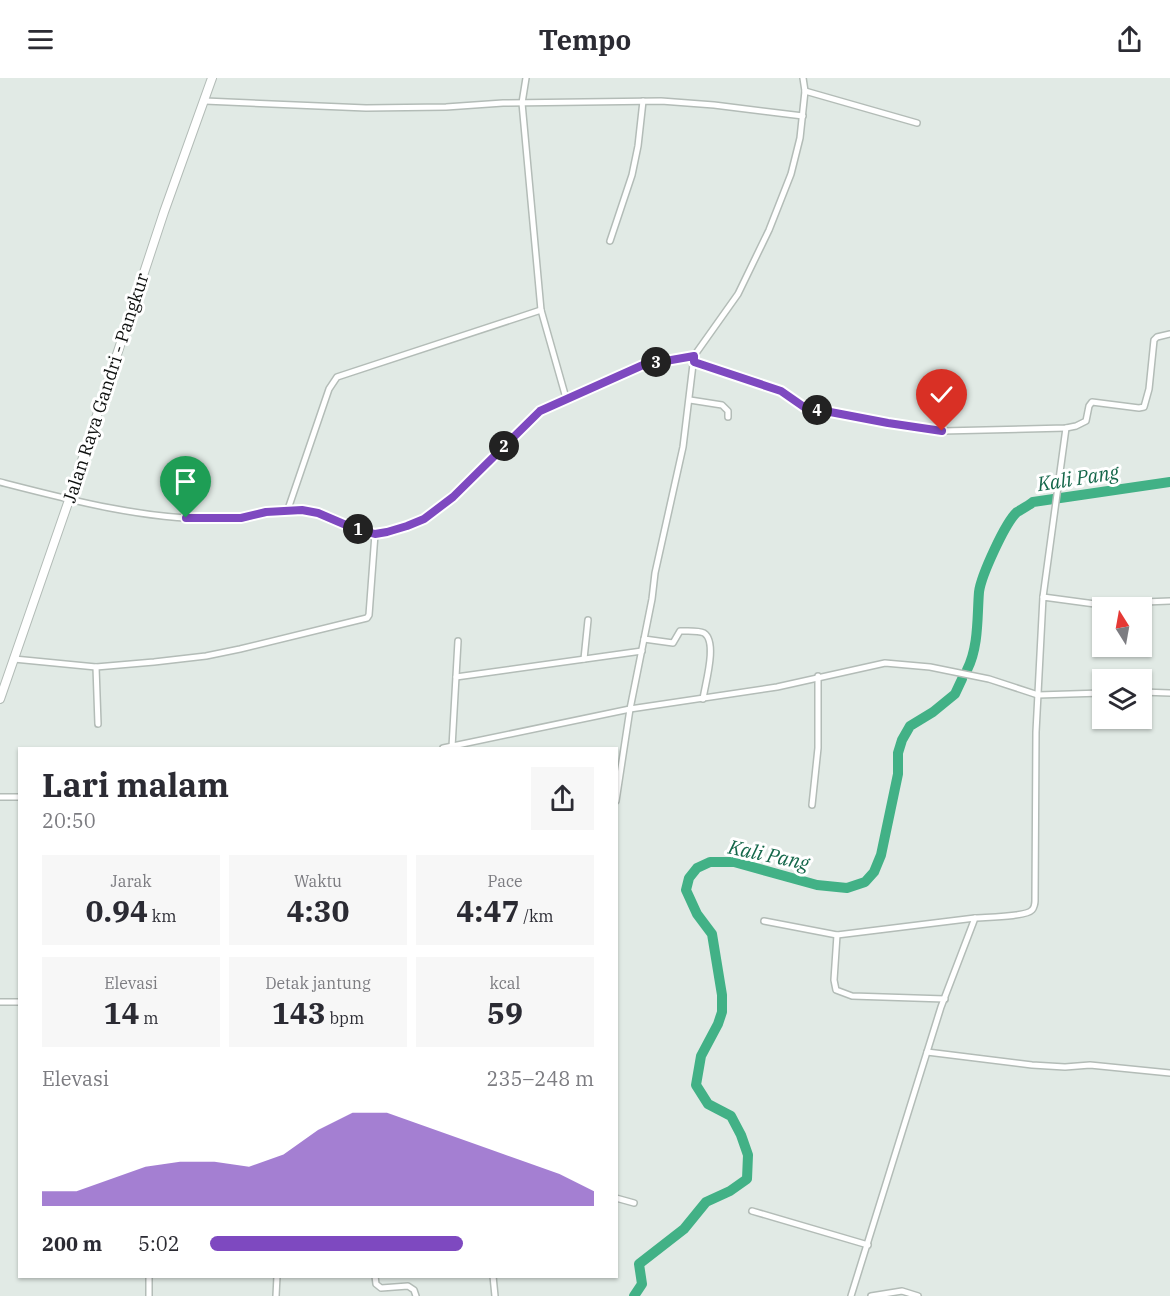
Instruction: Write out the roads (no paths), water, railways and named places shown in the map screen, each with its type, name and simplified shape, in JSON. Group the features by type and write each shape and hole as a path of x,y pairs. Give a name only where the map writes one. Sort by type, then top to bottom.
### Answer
{"street":[{"name":"Jalan Raya Gandri - Pangkur","path":"0,699 69,500 164,212 212,78"},
{"path":"526,78 522,103 543,313 566,398"},
{"path":"618,788 655,573 683,447 694,359 738,294 769,230 791,174 803,116 805,91 803,78"},
{"path":"805,91 917,123"},
{"path":"205,101 366,108 522,103 686,102 803,116"},
{"path":"610,241 632,175 643,101"},
{"path":"287,512 331,383 337,377 543,313"},
{"path":"0,482 69,500 160,516 241,518 266,512 302,510 318,513 353,528 375,534 424,519 440,507 540,411 643,365 694,359 781,391 804,407 888,423 942,431 1065,428 1086,421 1092,402 1139,408 1144,406 1149,389 1154,340 1170,334"},
{"path":"690,400 722,405 728,411 728,417"},
{"path":"764,921 837,935 1023,914 1033,907 1036,732 1043,597 1065,428"},
{"path":"14,659 96,667 206,656 367,618 375,534"},
{"path":"1043,597 1095,604 1170,601"},
{"path":"584,659 588,620"},
{"path":"644,639 673,643 680,631 702,632 706,635 711,654 703,699"},
{"path":"458,641 452,747 630,709 777,687 818,676 885,663 930,667 989,679 1038,695 1092,693"},
{"path":"456,677 642,651"},
{"path":"96,667 98,724"},
{"path":"812,805 818,748 818,676"},
{"path":"1152,692 1170,693"},
{"path":"0,797 18,796"},
{"path":"851,1296 927,1052 975,918"},
{"path":"837,935 834,980 836,990 852,996 945,999"},
{"path":"0,1002 18,1002"},
{"path":"927,1052 1032,1065 1065,1067 1090,1065 1170,1073"},
{"path":"618,1199 634,1203"},
{"path":"752,1211 868,1245"},
{"path":"149,1278 149,1296"},
{"path":"276,1296 277,1278"},
{"path":"375,1278 376,1284 381,1288 408,1287 414,1290 416,1296"},
{"path":"493,1278 495,1296"},
{"path":"871,1296 902,1291 918,1296"}],"waterway":[{"name":"Kali Pang","path":"967,670 976,641 981,584 1000,538 1017,512 1033,502 1170,482"},
{"name":"Kali Pang","path":"634,1296 642,1284 639,1264 684,1229 706,1202 730,1191 747,1179 748,1155 731,1116 708,1104 696,1085 701,1056 722,1012 722,995 712,934 697,914 686,890 689,878 697,868 710,862 734,862 817,885 847,888 865,882 874,872 881,855 898,774 898,753 902,740 910,726 933,712 955,694 962,679"}]}
